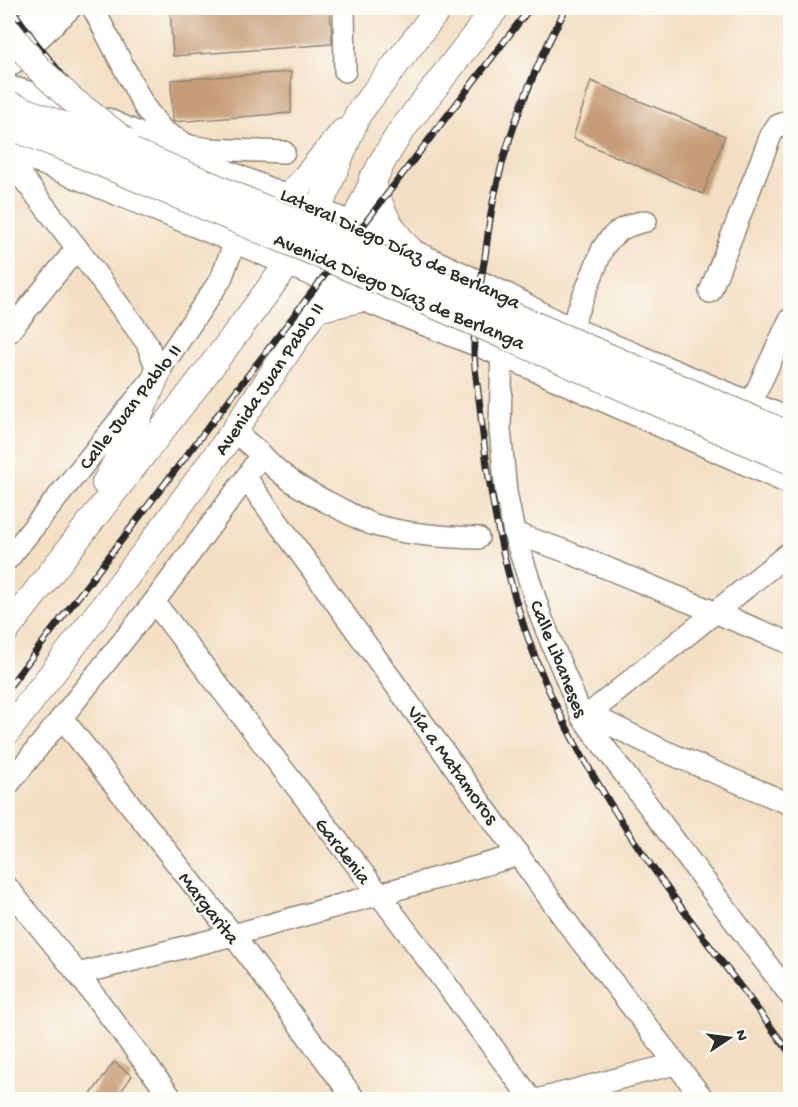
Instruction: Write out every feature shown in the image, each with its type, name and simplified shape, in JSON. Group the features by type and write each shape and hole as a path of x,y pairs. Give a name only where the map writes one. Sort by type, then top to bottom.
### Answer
{"main road":[{"path":"290,196 358,114 439,8"},
{"name":"Avenida Juan Pablo II","path":"8,731 152,543 234,430 316,309 372,180 401,131 496,8"},
{"path":"10,27 38,68 70,98 148,158"},
{"name":"Avenida Diego Díaz de Berlanga","path":"10,93 148,158 790,435"},
{"path":"8,628 287,266 319,208 358,114"},
{"name":"Avenida Diego Díaz de Berlanga","path":"8,125 320,255 790,461"},
{"path":"287,266 333,272 409,249 385,219 372,180"},
{"path":"316,309 360,299"},
{"path":"95,513 104,484 134,428 158,372"}],"street":[{"path":"29,48 10,27 43,8"},
{"path":"8,125 15,106 10,93 16,78 9,63 29,48 72,8"},
{"path":"93,8 145,108 163,131 189,146 284,152"},
{"path":"344,8 345,71"},
{"name":"Lateral Diego Díaz de Berlanga","path":"10,93 87,110 181,152 319,208 509,295 564,324 751,404 790,418"},
{"path":"71,176 81,148 87,110"},
{"path":"710,292 771,135 777,126 790,120"},
{"path":"8,150 234,242 287,266"},
{"path":"157,210 181,152"},
{"path":"8,159 147,343 158,372"},
{"path":"110,164 252,222"},
{"name":"Calle Juan Pablo II","path":"8,560 158,372 221,279 234,242 252,222 260,183"},
{"path":"547,377 527,361 522,352 520,339 524,330 538,322 564,324 609,238 627,225 646,221"},
{"path":"8,333 77,248"},
{"path":"333,272 360,299 501,355 790,484"},
{"name":"Calle Libaneses","path":"509,295 501,355 500,429 506,492 514,533 541,617 585,716 790,995"},
{"path":"751,404 790,320"},
{"path":"234,430 276,471 376,525 410,533 478,538"},
{"path":"8,785 154,602 246,478 261,454"},
{"name":"Vía a Matamoros","path":"246,478 574,932 704,1100"},
{"path":"514,533 716,611 790,643"},
{"path":"790,552 585,716 790,804"},
{"name":"Gardenia","path":"154,602 379,894 532,1100"},
{"name":"Margarita","path":"62,718 233,935 355,1100"},
{"path":"78,974 233,935 519,855"},
{"path":"8,888 78,974 173,1100"},
{"path":"537,1100 674,1064"}],"building":[{"path":"170,8 330,8 332,44 173,56"},
{"path":"291,72 291,113 173,122 171,80"},
{"path":"591,81 725,136 703,194 573,138"},
{"path":"114,1062 132,1076 115,1100 87,1100"}],"railway":[{"path":"11,8 36,43 96,117"},
{"path":"8,688 530,8"},
{"path":"566,8 534,73 516,119 502,165 492,206 477,311 474,343 475,371 499,533 518,608 530,644 561,716 585,761 639,848 790,1053"}]}
